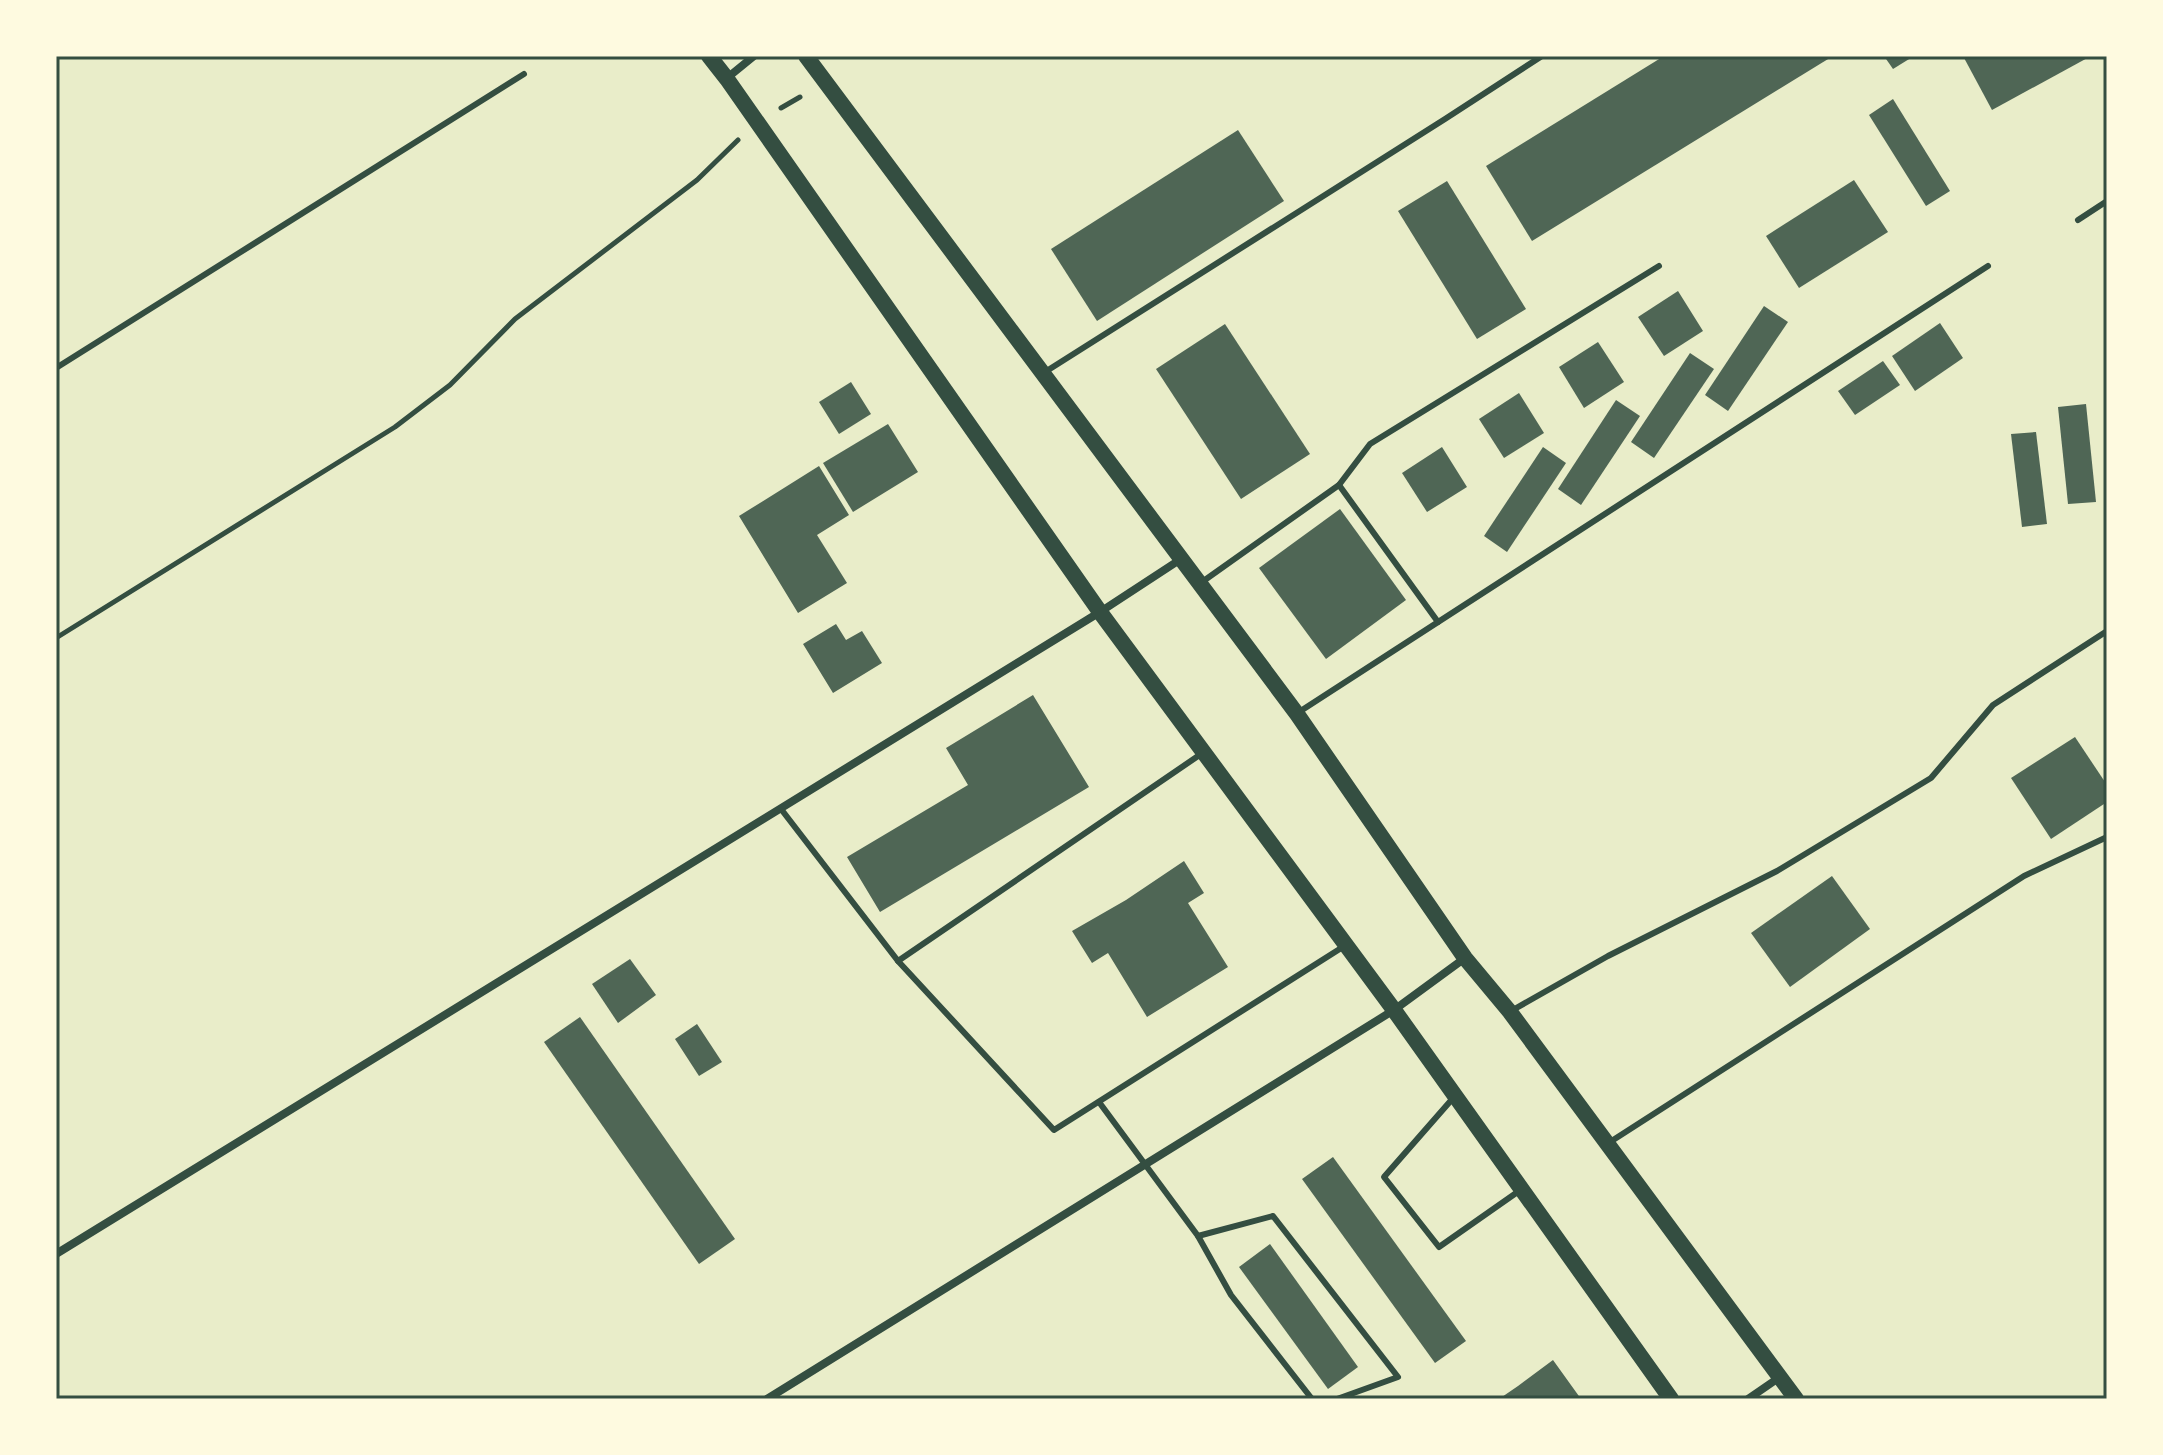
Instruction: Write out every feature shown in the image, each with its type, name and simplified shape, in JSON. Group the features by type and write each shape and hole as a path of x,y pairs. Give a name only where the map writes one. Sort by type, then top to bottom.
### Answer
{"main road":[{"path":"709,56 1100,612 1394,1010 1671,1399"},
{"path":"806,56 1297,714 1465,958 1510,1012 1796,1399"}],"street":[{"path":"727,79 754,56"},
{"path":"56,1254 1100,612 1181,559"},
{"path":"767,1399 1394,1010 1465,958"},
{"path":"1748,1399 1780,1377"}],"lane":[{"path":"1042,374 1542,56"},
{"path":"56,368 524,74"},
{"path":"2078,220 2107,201"},
{"path":"1199,584 1339,485 1370,444 1659,266"},
{"path":"1297,714 1988,266"},
{"path":"1339,485 1438,622"},
{"path":"1510,1012 1608,956 1777,871 1931,778 1993,705 2107,631"},
{"path":"898,961 1204,752"},
{"path":"781,809 898,961 1054,1130 1346,945"},
{"path":"1607,1144 2024,876 2107,837"},
{"path":"1455,1095 1384,1177 1439,1247 1522,1189"},
{"path":"1099,1102 1198,1236 1231,1295 1312,1399"},
{"path":"1198,1236 1273,1216 1398,1377 1337,1399"}],"path":[{"path":"56,638 395,427 450,385 515,319 697,180 756,121 825,84"}],"building":[{"path":"1664,56 1833,56 1532,241 1486,166"},
{"path":"1884,56 1914,56 1893,69"},
{"path":"1963,56 2091,56 1992,110"},
{"path":"1893,99 1950,191 1926,206 1869,115"},
{"path":"1238,130 1284,201 1097,321 1051,249"},
{"path":"1854,180 1888,232 1799,288 1766,236"},
{"path":"1447,181 1526,309 1477,339 1398,211"},
{"path":"1678,291 1703,331 1664,356 1638,317"},
{"path":"1764,306 1788,322 1728,411 1705,395"},
{"path":"1940,323 1963,358 1915,391 1892,356"},
{"path":"1225,324 1310,454 1241,499 1156,369"},
{"path":"1598,342 1624,382 1584,408 1559,367"},
{"path":"1690,353 1714,369 1654,458 1631,442"},
{"path":"1883,361 1900,385 1855,415 1838,391"},
{"path":"851,382 871,414 839,434 819,402"},
{"path":"1519,393 1544,433 1504,458 1479,419"},
{"path":"1616,400 1640,416 1581,505 1558,489"},
{"path":"2086,404 2096,502 2068,504 2058,407"},
{"path":"888,424 918,472 853,512 823,463"},
{"path":"2036,432 2047,524 2022,527 2011,434"},
{"path":"1442,447 1467,487 1427,512 1402,473"},
{"path":"1543,447 1566,463 1507,552 1484,536"},
{"path":"819,466 849,515 817,535 847,583 798,613 739,516"},
{"path":"1340,509 1406,600 1326,659 1259,568"},
{"path":"836,624 846,640 862,631 882,663 833,693 803,644"},
{"path":"1033,695 1089,787 880,912 847,857 968,785 946,748"},
{"path":"2075,737 2107,785 2107,802 2051,839 2011,778"},
{"path":"1184,861 1204,893 1188,903 1228,967 1147,1017 1108,953 1092,963 1072,931"},
{"path":"1832,876 1870,929 1790,987 1751,933"},
{"path":"630,959 656,995 618,1023 592,984"},
{"path":"580,1017 735,1239 699,1264 544,1042"},
{"path":"697,1024 722,1062 699,1076 675,1039"},
{"path":"1333,1157 1466,1341 1435,1363 1302,1179"},
{"path":"1270,1244 1358,1367 1328,1389 1239,1267"},
{"path":"1553,1360 1581,1399 1499,1399 1518,1386"}]}
